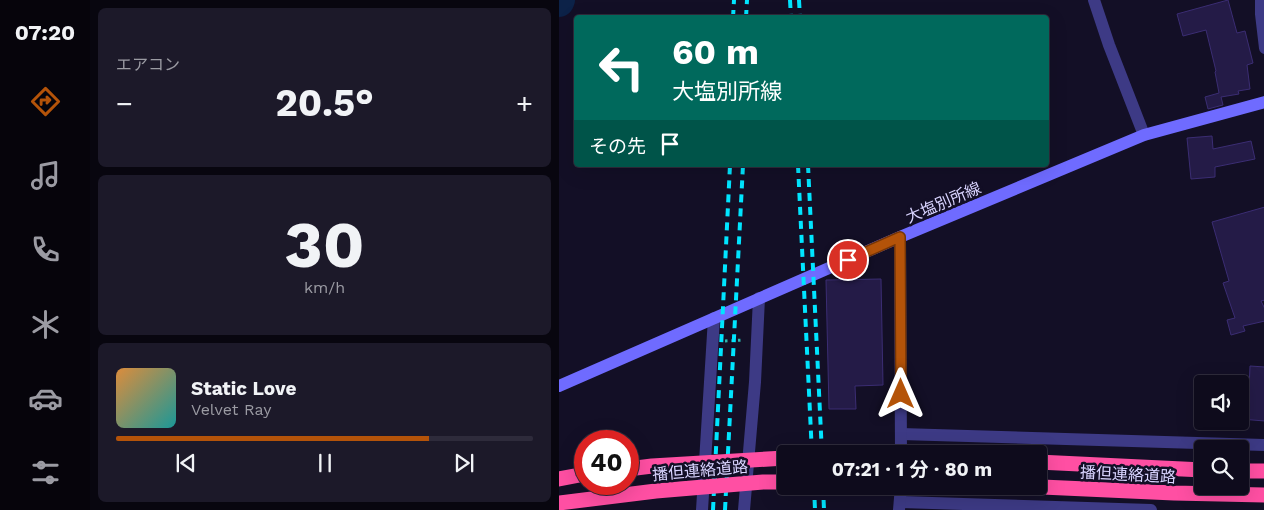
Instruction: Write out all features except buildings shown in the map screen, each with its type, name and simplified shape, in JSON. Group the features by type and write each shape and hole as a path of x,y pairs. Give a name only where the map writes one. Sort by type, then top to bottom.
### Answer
{"highway":[{"name":"播但連絡道路","path":"639,468 777,458"},
{"name":"播但連絡道路","path":"1047,462 1194,470"},
{"path":"1249,471 1264,471"},
{"path":"559,479 574,476"},
{"name":"播但連絡道路","path":"559,503 656,491 777,483"},
{"name":"播但連絡道路","path":"1047,487 1264,495"}],"main road":[{"name":"大塩別所線","path":"559,386 900,237 1144,135 1264,102"}],"street":[{"path":"1094,0 1109,45 1144,135"},
{"path":"1261,0 1264,48"},
{"path":"900,237 901,445"},
{"path":"744,510 759,298"},
{"path":"702,510 714,318"},
{"path":"901,434 1264,445"},
{"path":"900,506 1151,510"}],"railway":[{"path":"733,15 734,0"},
{"path":"746,15 747,0"},
{"path":"790,0 791,15"},
{"path":"799,0 800,15"},
{"path":"713,510 730,167"},
{"path":"725,510 743,167"},
{"path":"798,167 812,445"},
{"path":"808,167 822,445"},
{"path":"814,495 815,510"},
{"path":"823,495 824,510"}],"route":[{"path":"848,260 900,237 901,394"}]}
